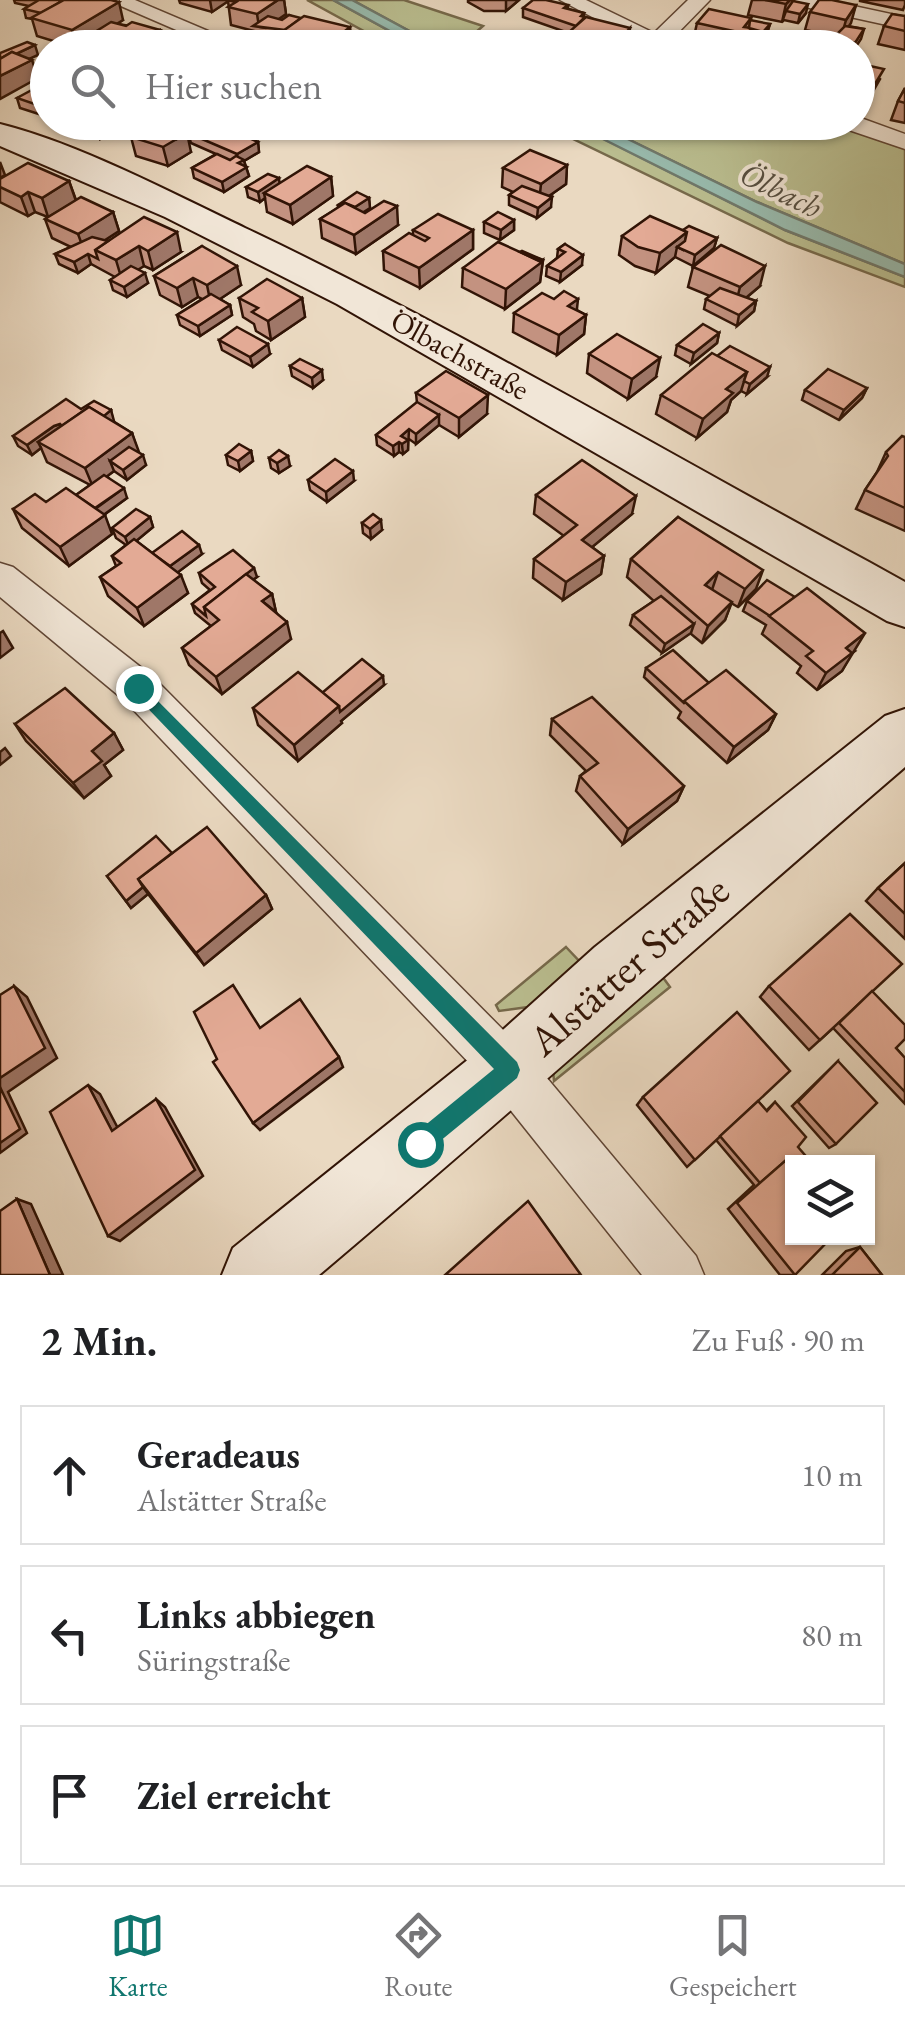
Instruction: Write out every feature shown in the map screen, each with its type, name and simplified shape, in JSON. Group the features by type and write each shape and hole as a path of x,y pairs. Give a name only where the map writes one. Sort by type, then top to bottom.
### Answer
{"street":[{"path":"117,0 193,30"},
{"path":"570,0 632,30"},
{"path":"675,30 700,0"},
{"path":"798,0 905,23"},
{"path":"875,131 905,142"},
{"name":"Ölbachstraße","path":"0,134 159,203 334,287 504,377 905,607"},
{"path":"0,576 138,688 509,1070 677,1275"},
{"name":"Alstätter Straße","path":"260,1275 509,1070 618,970 905,733"}],"green space":[{"path":"307,0 333,0 388,30 362,30"},
{"path":"352,0 404,0 483,26 478,30 408,30"},
{"path":"875,136 905,147 905,264 757,202 630,140 875,140"},
{"path":"575,140 606,140 785,230 905,277 905,287 788,243"},
{"path":"566,947 581,963 528,1007 499,1011 496,1005"},
{"path":"656,968 670,987 554,1081 553,1070"}],"shaded area":[{"path":"333,0 352,0 408,30 388,30"},
{"path":"605,140 630,140 757,202 905,264 905,277 785,230"}],"building":[{"path":"39,0 62,1 41,13 24,9"},
{"path":"64,0 119,2 72,30 31,18"},
{"path":"227,0 278,0 257,14 228,7 236,2"},
{"path":"533,0 568,5 564,8 584,13 581,16 585,17 576,26 523,8"},
{"path":"819,0 856,5 846,20 810,12"},
{"path":"793,1 808,4 800,14 786,11"},
{"path":"709,9 751,18 744,27 752,28 729,30 697,23"},
{"path":"892,14 905,16 905,31 884,26"},
{"path":"289,15 301,18 285,30 253,26 268,16 282,20"},
{"path":"304,16 350,27 346,30 284,30"},
{"path":"586,17 630,28 628,30 571,30"},
{"path":"750,20 770,24 765,30 749,28"},
{"path":"111,22 126,26 132,22 160,30 98,30"},
{"path":"30,43 30,47 0,59 0,53"},
{"path":"12,52 30,61 0,76 0,59"},
{"path":"875,67 884,69 875,84"},
{"path":"30,91 30,102 17,98"},
{"path":"141,140 175,140 163,147"},
{"path":"204,140 258,142 237,154"},
{"path":"530,150 567,165 541,184 503,168"},
{"path":"217,154 230,160 236,156 244,160 238,163 247,167 222,182 192,168"},
{"path":"28,163 69,181 42,198 28,192 21,197 0,187 0,179"},
{"path":"307,166 331,177 290,205 264,193"},
{"path":"268,174 279,178 258,192 246,187"},
{"path":"522,186 552,197 538,208 509,195"},
{"path":"357,192 369,198 355,207 338,205"},
{"path":"81,197 113,212 78,234 45,219"},
{"path":"384,201 397,206 354,235 320,219 345,203 365,213"},
{"path":"498,212 514,220 501,230 484,222"},
{"path":"438,214 473,230 419,268 383,251 409,233 425,241 429,238 413,230"},
{"path":"650,216 687,232 660,253 638,247 622,236"},
{"path":"144,217 177,232 148,251 139,246 116,260 95,250"},
{"path":"689,226 717,238 695,255 677,247 685,241 687,232 683,230"},
{"path":"92,237 108,241 95,250 98,259 88,254 74,262 55,254"},
{"path":"498,242 542,262 506,289 463,268"},
{"path":"565,244 583,255 561,272 547,266 565,252 558,249"},
{"path":"721,245 765,266 740,287 693,267"},
{"path":"202,246 237,266 207,285 193,278 177,288 154,276"},
{"path":"131,266 145,273 124,287 110,280"},
{"path":"267,279 302,298 268,321 252,312 258,308 239,298"},
{"path":"720,288 756,301 739,315 706,299"},
{"path":"564,291 578,299 568,306 586,315 559,335 514,313 542,293 554,299"},
{"path":"211,294 230,305 198,326 177,315"},
{"path":"703,324 719,333 694,353 677,345"},
{"path":"237,327 268,344 250,357 219,340"},
{"path":"617,334 660,358 632,379 589,354"},
{"path":"730,346 770,367 750,384 744,381 747,372 717,356"},
{"path":"712,353 747,372 726,389 733,393 703,419 661,395"},
{"path":"300,359 322,370 312,378 290,366"},
{"path":"828,369 867,388 844,410 805,390"},
{"path":"446,371 488,395 459,418 416,393"},
{"path":"66,399 81,409 94,401 111,410 104,416 89,407 27,445 13,436"},
{"path":"417,402 439,415 416,434 409,429 401,436 408,440 402,444 393,446 376,435"},
{"path":"89,407 132,433 85,468 38,442"},
{"path":"902,436 905,508 865,490 888,456 886,452"},
{"path":"239,444 251,451 238,461 226,455"},
{"path":"129,447 143,455 123,470 110,461"},
{"path":"279,450 288,456 277,463 269,458"},
{"path":"335,459 353,471 326,492 308,480"},
{"path":"582,460 636,496 582,540 604,556 566,582 534,559 577,525 536,495"},
{"path":"104,475 124,488 95,508 76,495"},
{"path":"66,488 105,515 60,547 13,509 35,494 46,502"},
{"path":"136,509 150,517 125,537 112,528"},
{"path":"373,514 381,520 370,529 362,523"},
{"path":"678,517 763,570 745,589 718,572 705,585 732,602 708,626 631,559"},
{"path":"182,531 199,545 170,566 152,553"},
{"path":"134,539 181,575 137,608 100,577 121,563 112,556"},
{"path":"233,550 254,568 204,607 206,616 192,604 215,587 199,573"},
{"path":"246,574 272,594 262,601 287,622 216,677 182,648 219,620 204,607"},
{"path":"767,580 795,597 770,616 747,601"},
{"path":"807,588 865,633 846,648 852,653 826,673 806,656 813,651 769,616"},
{"path":"661,596 694,624 665,644 633,615"},
{"path":"673,650 709,683 684,703 646,668"},
{"path":"362,659 383,676 340,712 339,706 322,693"},
{"path":"726,670 776,714 734,747 684,701"},
{"path":"298,672 339,706 294,745 253,708"},
{"path":"65,688 114,733 92,751 102,761 73,783 15,724"},
{"path":"592,697 684,786 628,829 580,776 598,763 552,719"},
{"path":"207,827 266,895 196,953 138,879"},
{"path":"156,836 172,853 138,879 143,887 126,901 107,876"},
{"path":"905,863 905,914 878,888"},
{"path":"850,914 902,964 820,1040 769,986"},
{"path":"233,985 260,1028 300,999 339,1057 253,1123 213,1062 217,1059 194,1012"},
{"path":"14,986 45,1048 0,1078 0,995"},
{"path":"872,991 905,1025 905,1039 896,1048 905,1058 905,1092 839,1023"},
{"path":"737,1012 790,1071 695,1160 643,1097"},
{"path":"838,1061 877,1103 836,1144 798,1102"},
{"path":"88,1085 112,1131 156,1099 195,1170 108,1236 50,1112"},
{"path":"0,1087 20,1129 0,1143"},
{"path":"758,1101 767,1111 775,1102 806,1137 798,1147 805,1155 785,1155 785,1161 760,1183 720,1136"},
{"path":"785,1161 785,1245 824,1245 795,1275 737,1203"},
{"path":"17,1199 50,1275 0,1275 0,1211"},
{"path":"528,1201 581,1275 445,1275"},
{"path":"860,1247 882,1275 832,1275"}],"route":[{"path":"138,688 509,1070 420,1144"}],"water label":[{"name":"Ölbach","path":"781,190"}]}
